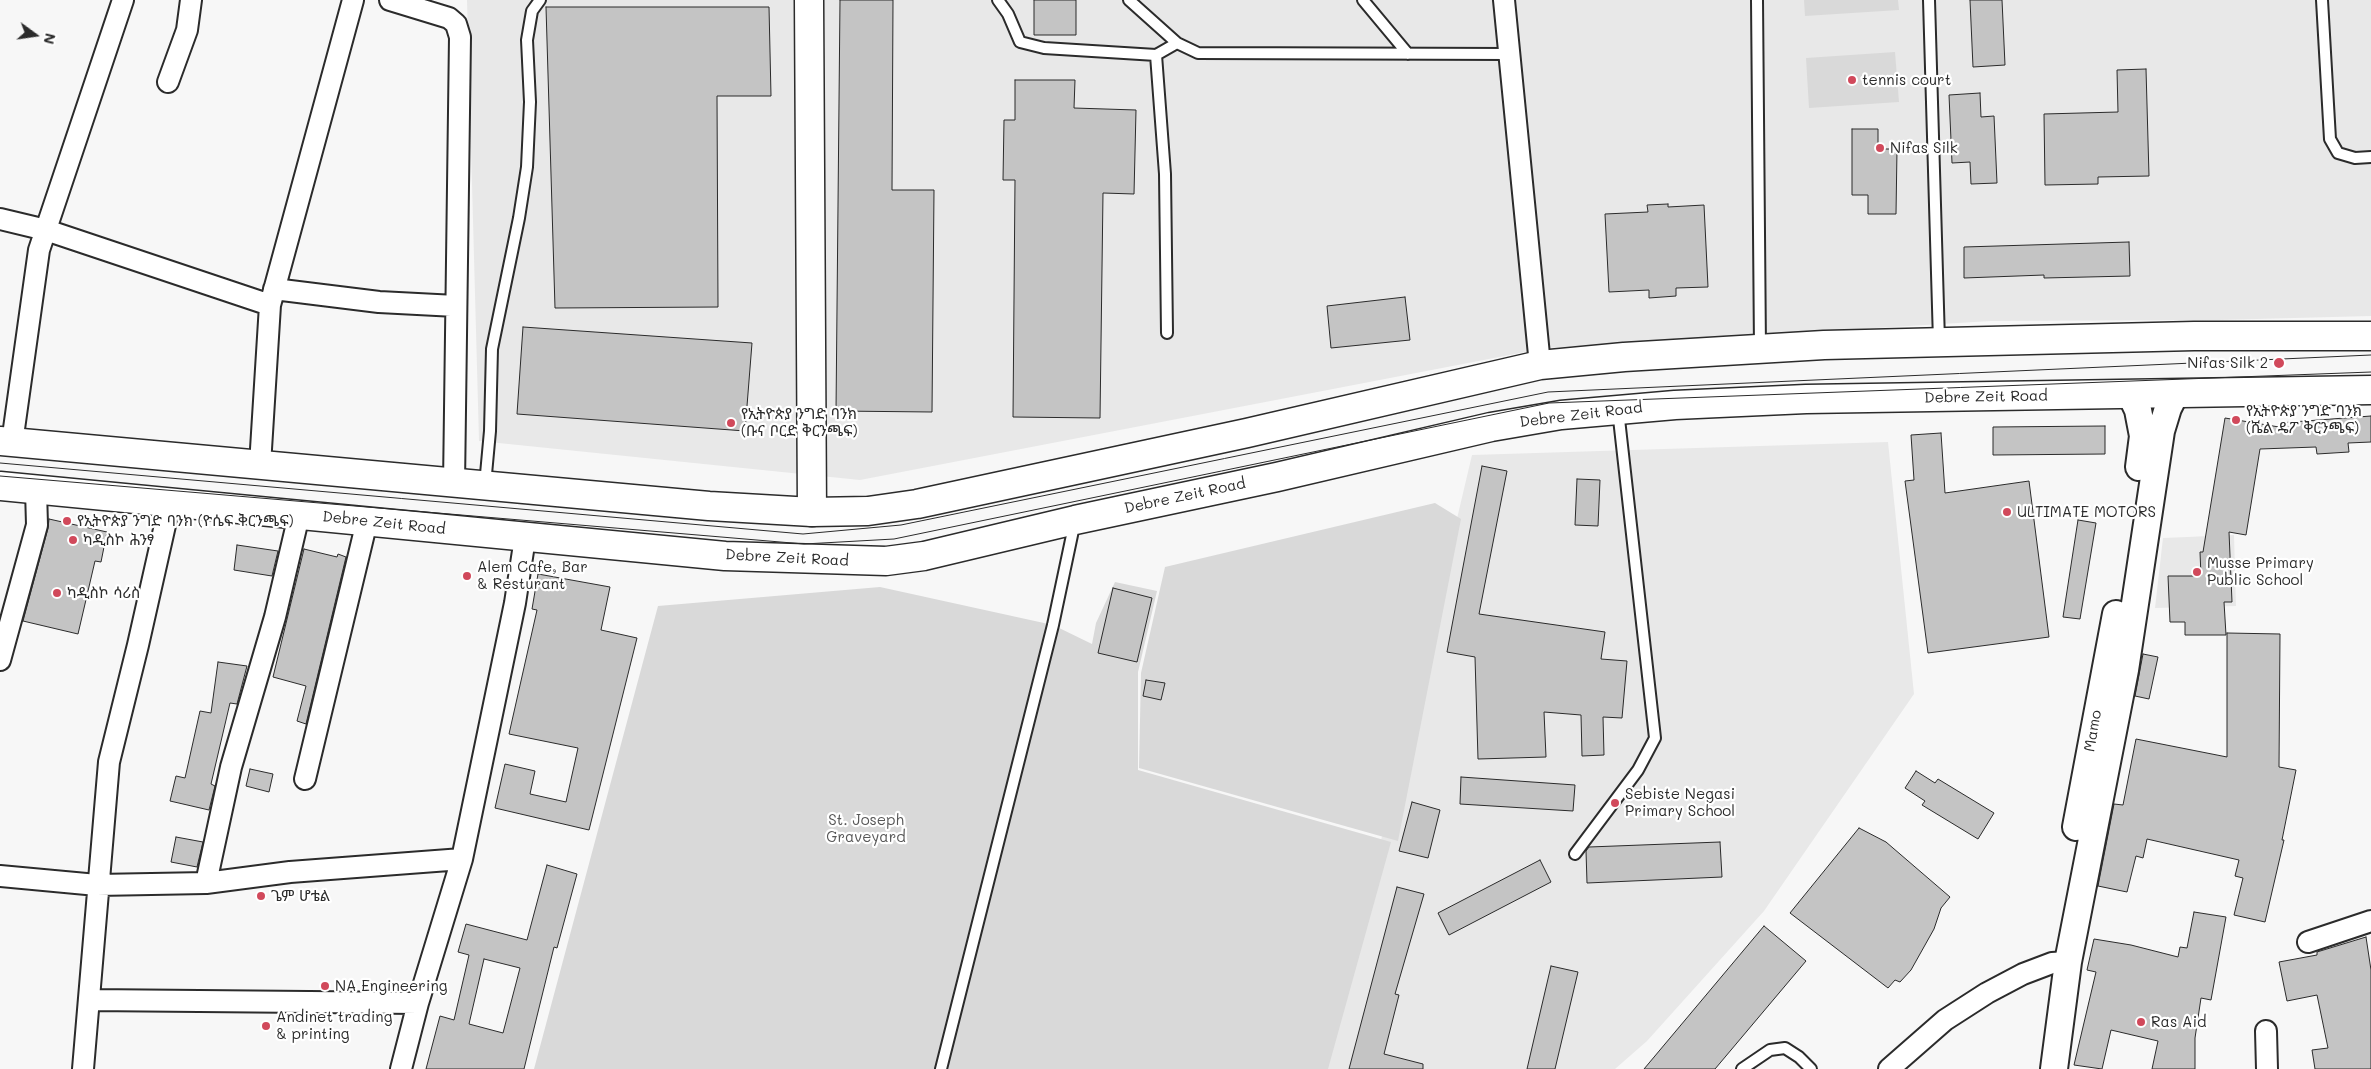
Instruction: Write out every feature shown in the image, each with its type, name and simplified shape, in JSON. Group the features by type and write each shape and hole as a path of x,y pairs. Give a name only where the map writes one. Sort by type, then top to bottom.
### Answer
{"main road":[{"path":"810,0 812,512"},
{"path":"6,442 709,506 812,512 868,511 917,504 1247,433 1540,365 1760,348 1940,341 2194,336 2371,336"},
{"name":"Debre Zeit Road","path":"0,486 726,556 886,561 924,556 1075,520 1277,477 1492,427 1560,415 1618,409 1806,399 2371,390"}],"street":[{"path":"6,442 40,250 123,0"},
{"path":"168,82 187,30 191,0"},
{"path":"260,465 272,297 353,0"},
{"path":"390,0 449,18 456,24 460,37 454,484"},
{"path":"1504,0 1540,365"},
{"path":"0,219 46,230 272,297 456,306"},
{"path":"2116,668 2161,431 2168,408 2175,394"},
{"name":"Mamo","path":"2039,1069 2116,668 2143,436 2138,410 2131,395"},
{"path":"0,660 36,526 36,490"},
{"path":"83,1069 90,1000 97,885 109,762 170,503"},
{"path":"206,883 231,767 275,617 299,515"},
{"path":"305,779 367,521"},
{"path":"402,1069 418,1003 462,859 516,603 525,538"},
{"path":"0,876 97,885 206,883 290,872 462,859"},
{"path":"2308,942 2371,922"},
{"path":"1889,1069 1945,1020 1979,998 2023,974 2060,962 2054,1069"},
{"path":"90,1000 418,1003"},
{"path":"2266,1031 2267,1069"}],"lane":[{"path":"485,486 490,431 492,349 518,226 527,167 530,102 528,40 532,11 540,0"},
{"path":"998,0 1008,14 1020,42 1044,48 1156,55 1177,44"},
{"path":"1129,0 1177,44 1198,53 1510,54"},
{"path":"1363,0 1408,54"},
{"path":"1757,0 1760,348"},
{"path":"1929,0 1940,341"},
{"path":"2322,0 2330,139 2338,153 2355,158 2371,157"},
{"path":"1156,55 1165,174 1167,333"},
{"path":"1575,854 1638,770 1655,738 1618,409"},
{"path":"941,1069 1053,625 1075,520"},
{"path":"1742,1069 1770,1050 1785,1048 1799,1057 1811,1069"}],"shaded area":[{"path":"467,0 2371,0 2371,316 2218,320 1991,321 1546,348 860,480 479,441"},
{"name":"Sebiste Negasi Primary School","path":"1888,442 1914,694 1764,911 1647,1041 1615,1069 1327,1069 1472,455"},
{"name":"Musse Primary Public School","path":"2234,535 2236,606 2155,608 2163,538"}],"green space":[{"path":"1804,0 1898,0 1899,10 1805,16"},
{"name":"tennis court","path":"1895,52 1899,102 1809,108 1806,58"},
{"path":"1435,503 1461,519 1398,841 1139,768 1141,673 1165,567"},
{"name":"St. Joseph Graveyard","path":"1115,582 1157,591 1138,672 1138,770 1391,842 1328,1069 534,1069 658,606 880,587 1053,625 1092,644 1096,623"}],"building":[{"path":"840,0 893,0 892,190 934,190 932,412 836,411"},
{"path":"1034,0 1076,0 1076,35 1034,35"},
{"path":"1970,0 2002,0 2005,65 1973,67"},
{"path":"546,7 769,7 771,96 717,96 718,307 555,308"},
{"path":"2146,69 2149,176 2098,177 2098,184 2045,185 2044,114 2118,112 2117,70"},
{"path":"1015,80 1075,80 1074,108 1136,110 1134,194 1103,193 1100,418 1013,417 1015,180 1003,180 1004,120 1015,120"},
{"path":"1980,93 1981,117 1994,116 1997,183 1971,184 1970,162 1952,163 1949,95"},
{"path":"1852,129 1878,129 1878,149 1897,149 1896,214 1868,214 1868,195 1852,195"},
{"path":"1668,204 1668,207 1704,205 1708,287 1676,288 1676,296 1649,298 1649,290 1609,292 1605,214 1648,212 1647,205"},
{"path":"2129,242 2130,276 2044,278 2044,275 1964,278 1964,247"},
{"path":"1405,297 1410,340 1331,348 1327,306"},
{"path":"523,327 752,343 745,431 517,414"},
{"path":"2371,416 2371,442 2348,443 2349,452 2317,454 2316,447 2260,449 2246,535 2229,532 2232,602 2224,602 2226,635 2185,635 2185,622 2170,622 2168,576 2201,576 2200,552 2203,552 2225,418 2279,427 2279,423"},
{"path":"2105,426 2105,454 1993,455 1993,427"},
{"path":"1941,433 1945,493 2029,481 2049,637 1928,653 1905,481 1914,480 1911,435"},
{"path":"1482,466 1507,471 1479,614 1605,632 1601,659 1627,661 1622,718 1603,717 1604,755 1582,756 1581,715 1544,712 1546,757 1478,759 1475,657 1447,652"},
{"path":"1577,479 1600,480 1598,526 1575,525"},
{"path":"49,519 107,532 101,562 95,561 78,634 23,621"},
{"path":"2078,520 2096,523 2080,619 2063,617"},
{"path":"237,545 278,551 272,576 234,570"},
{"path":"304,549 337,557 338,554 346,557 306,724 297,721 306,686 273,677"},
{"path":"538,574 610,587 601,630 637,638 589,830 495,808 505,764 535,771 530,794 566,802 578,748 509,734 537,610 532,609"},
{"path":"1113,588 1152,598 1137,662 1098,653"},
{"path":"2227,633 2280,634 2279,767 2296,770 2282,840 2284,840 2265,922 2234,915 2243,878 2235,876 2239,860 2147,839 2143,858 2136,856 2127,892 2098,886 2114,804 2123,805 2136,739 2227,757"},
{"path":"2143,654 2158,657 2149,699 2135,696"},
{"path":"218,662 247,666 237,704 230,703 211,784 215,786 209,810 170,801 176,776 185,778 200,711 211,713"},
{"path":"1146,680 1165,683 1161,700 1143,696"},
{"path":"250,769 273,774 269,792 246,786"},
{"path":"1916,771 1935,783 1938,779 1994,813 1978,839 1922,805 1925,801 1905,788"},
{"path":"1461,777 1575,785 1573,811 1460,804"},
{"path":"1412,802 1440,810 1428,858 1399,851"},
{"path":"1859,828 1886,842 1950,897 1941,908 1934,929 1911,970 1900,982 1895,980 1888,988 1790,913"},
{"path":"176,837 203,842 197,867 171,862"},
{"path":"1720,842 1722,877 1587,883 1586,851 1589,847"},
{"path":"1540,860 1551,882 1449,935 1438,913"},
{"path":"547,865 577,874 557,948 554,947 524,1069 426,1069 440,1016 454,1020 469,955 458,952 466,924 527,940","holes":["484,959 520,968 503,1033 469,1024"]},
{"path":"1397,887 1424,894 1395,994 1399,995 1384,1054 1423,1064 1423,1069 1349,1069"},
{"path":"2194,912 2226,917 2211,1000 2201,998 2195,1038 2195,1069 2152,1069 2158,1041 2111,1030 2102,1069 2074,1065 2096,972 2087,970 2094,939 2131,945 2178,957 2180,947 2187,948"},
{"path":"1764,926 1806,961 1715,1069 1644,1069"},
{"path":"2366,937 2371,970 2371,1069 2315,1069 2312,1050 2328,1048 2317,995 2287,1001 2279,962 2317,955 2317,952"},
{"path":"1551,966 1578,972 1555,1069 1527,1069"}],"tram line":[{"path":"0,463 803,534 901,525 1548,392 2371,355"},
{"path":"0,476 804,544 894,539 1549,403 2371,372"}],"place":[{"name":"tennis court","path":"1852,80"},
{"name":"Nifas Silk","path":"1880,148"},
{"name":"Nifas Silk 2","path":"2279,363"},
{"name":"የኢትዮጵያ ንግድ ባንክ (ሼል ዴፖ ቅርንጫፍ)","path":"2236,420"},
{"name":"የኢትዮጵያ ንግድ ባንክ (ቡና ቦርድ ቅርንጫፍ)","path":"731,423"},
{"name":"ULTIMATE MOTORS","path":"2007,512"},
{"name":"የኢትዮጵያ ንግድ ባንክ (ዮሴፍ ቅርንጫፍ)","path":"67,521"},
{"name":"ካዲስኮ ሕንፃ","path":"73,540"},
{"name":"Musse Primary Public School","path":"2197,572"},
{"name":"Alem Cafe, Bar & Resturant","path":"467,576"},
{"name":"ካዲስኮ ሳሪስ","path":"57,593"},
{"name":"Sebiste Negasi Primary School","path":"1615,803"},
{"name":"ጌም ሆቴል","path":"261,896"},
{"name":"NA Engineering","path":"325,986"},
{"name":"Ras Aid","path":"2141,1022"},
{"name":"Andinet trading & printing","path":"266,1026"}]}
